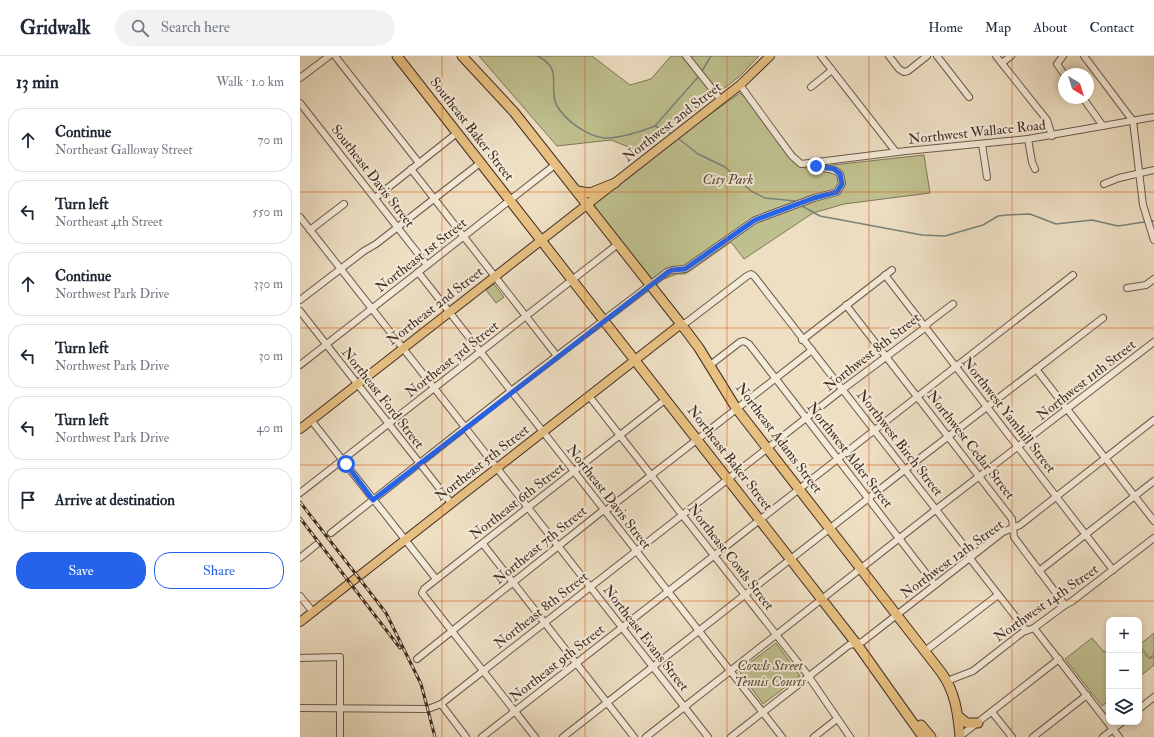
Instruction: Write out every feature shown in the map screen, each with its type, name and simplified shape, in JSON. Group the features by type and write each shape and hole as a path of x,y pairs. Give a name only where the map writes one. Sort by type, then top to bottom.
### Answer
{"highway":[{"name":"Northeast Adams Street","path":"462,56 514,112 650,284 681,324 736,408 947,681 954,698 958,716 960,737"},
{"name":"Southeast Baker Street","path":"402,58 457,133 510,200"},
{"path":"577,191 590,194 615,183"},
{"name":"Northeast Baker Street","path":"510,200 856,643 923,737"},
{"path":"883,679 896,692 931,737"},
{"path":"958,716 967,722 978,723"}],"main road":[{"name":"Northwest 2nd Street","path":"587,204 740,85 770,56"},
{"name":"Northeast 2nd Street","path":"300,429 587,204"},
{"name":"Northeast 5th Street","path":"300,622 681,324"}],"street":[{"path":"300,78 329,56"},
{"path":"335,56 419,163"},
{"path":"686,56 721,100"},
{"path":"821,56 896,152"},
{"path":"889,56 904,72 908,71 927,56"},
{"path":"937,56 969,97"},
{"path":"996,56 1047,120 1052,136"},
{"path":"1002,63 1011,56"},
{"path":"1060,68 1057,64 1063,56"},
{"path":"1084,56 1133,121 1146,216 1154,240"},
{"path":"811,87 832,70"},
{"name":"Northwest Wallace Road","path":"740,85 788,150 801,164 896,152 1052,136 1154,117"},
{"name":"Southeast Davis Street","path":"300,103 427,265"},
{"path":"1087,104 1103,126"},
{"path":"375,198 457,133"},
{"path":"1028,139 1032,162 1035,169"},
{"path":"982,144 986,177"},
{"path":"300,300 398,228 480,162"},
{"path":"331,533 511,391 670,270 685,269 755,220 814,198 837,192 842,184 840,174 834,169 819,167 814,162"},
{"name":"Northeast 1st Street","path":"300,364 556,164"},
{"path":"411,169 557,356"},
{"path":"1104,184 1119,178 1154,170"},
{"path":"310,230 344,204"},
{"name":"Northeast Evans Street","path":"300,217 373,308 708,737"},
{"name":"Northeast 3rd Street","path":"300,493 618,244"},
{"path":"802,340 892,270"},
{"name":"Northeast Davis Street","path":"418,272 782,737"},
{"name":"Northwest Birch Street","path":"681,324 687,322 751,274 906,470 969,552 998,595 1026,630"},
{"name":"Northeast 9th Street","path":"482,737 1074,274"},
{"name":"Northwest Yamhill Street","path":"885,275 1114,570"},
{"path":"1127,288 1146,285 1154,279"},
{"name":"Northwest 8th Street","path":"768,448 843,389 926,327 928,323 953,304"},
{"name":"Northwest Cedar Street","path":"846,305 1012,519 1014,537 1065,604"},
{"name":"Northeast Ford Street","path":"300,311 451,503"},
{"path":"563,737 868,498 1103,318"},
{"name":"Northwest Alder Street","path":"709,366 740,342 744,341 749,344 935,585"},
{"name":"Northwest 11th Street","path":"646,737 899,538 1154,342"},
{"name":"Northeast 7th Street","path":"417,659 558,545 812,350"},
{"path":"1036,369 1154,521"},
{"name":"Northeast Cowls Street","path":"589,396 776,635 808,677 850,737"},
{"name":"Northeast 6th Street","path":"452,632 422,593 436,579 483,544 666,399"},
{"path":"311,420 436,579"},
{"name":"Northwest 12th Street","path":"731,737 849,645 862,642 1003,532 1020,525 1154,420"},
{"name":"Northeast 8th Street","path":"300,708 428,709 440,704 768,448"},
{"path":"1039,571 1154,481"},
{"name":"Northwest 14th Street","path":"947,681 973,671 1026,630 1034,628 1065,604 1072,602 1154,538"},
{"path":"483,544 634,737"},
{"path":"300,558 316,545"},
{"path":"925,651 998,595"},
{"path":"300,596 313,612"},
{"path":"1034,628 1119,737"},
{"path":"452,632 534,737"},
{"path":"300,658 340,657 340,737"},
{"path":"960,737 1059,660"},
{"path":"1034,737 1087,696"},
{"path":"1142,706 1154,697"},
{"path":"440,704 466,737"},
{"path":"992,712 1012,737"},
{"path":"814,737 837,719"},
{"path":"1102,737 1118,725"}],"green space":[{"path":"479,56 592,56 630,85 651,79 671,56 759,56 740,76 641,152 611,140 557,146"},
{"name":"City Park","path":"740,93 748,100 801,166 805,168 924,155 930,193 844,204 813,213 744,259 731,242 685,274 677,274 650,284 587,204 635,167"},
{"path":"494,284 504,297 496,303 486,290"},
{"path":"1154,633 1154,654 1150,658 1142,649 1142,643"},
{"path":"1092,638 1104,652 1106,651 1106,703 1102,706 1065,659"},
{"name":"Cowls Street Tennis Courts","path":"776,643 800,676 763,704 739,671"},
{"path":"1142,651 1149,659 1154,656 1154,665 1142,675"}],"waterway":[{"path":"537,56 551,66 554,79 554,99 561,112 571,122 584,131 597,137 604,138 623,136 655,126 698,77"},
{"path":"702,71 711,56"},
{"path":"655,126 672,134"},
{"path":"679,139 698,154 725,167 751,191 765,198 795,201"},
{"path":"802,206 820,216 922,235 945,236 983,225 998,216 1007,215 1030,214 1056,224 1092,220 1118,226 1144,222"}],"railway":[{"path":"300,502 386,613 421,684 435,737"},
{"path":"300,518 400,648"}],"route":[{"path":"346,464 373,500 511,391 650,284 668,272 672,270 685,269 747,224 755,220 781,209 837,192 842,184 842,177 840,174 834,169 816,166"}]}
